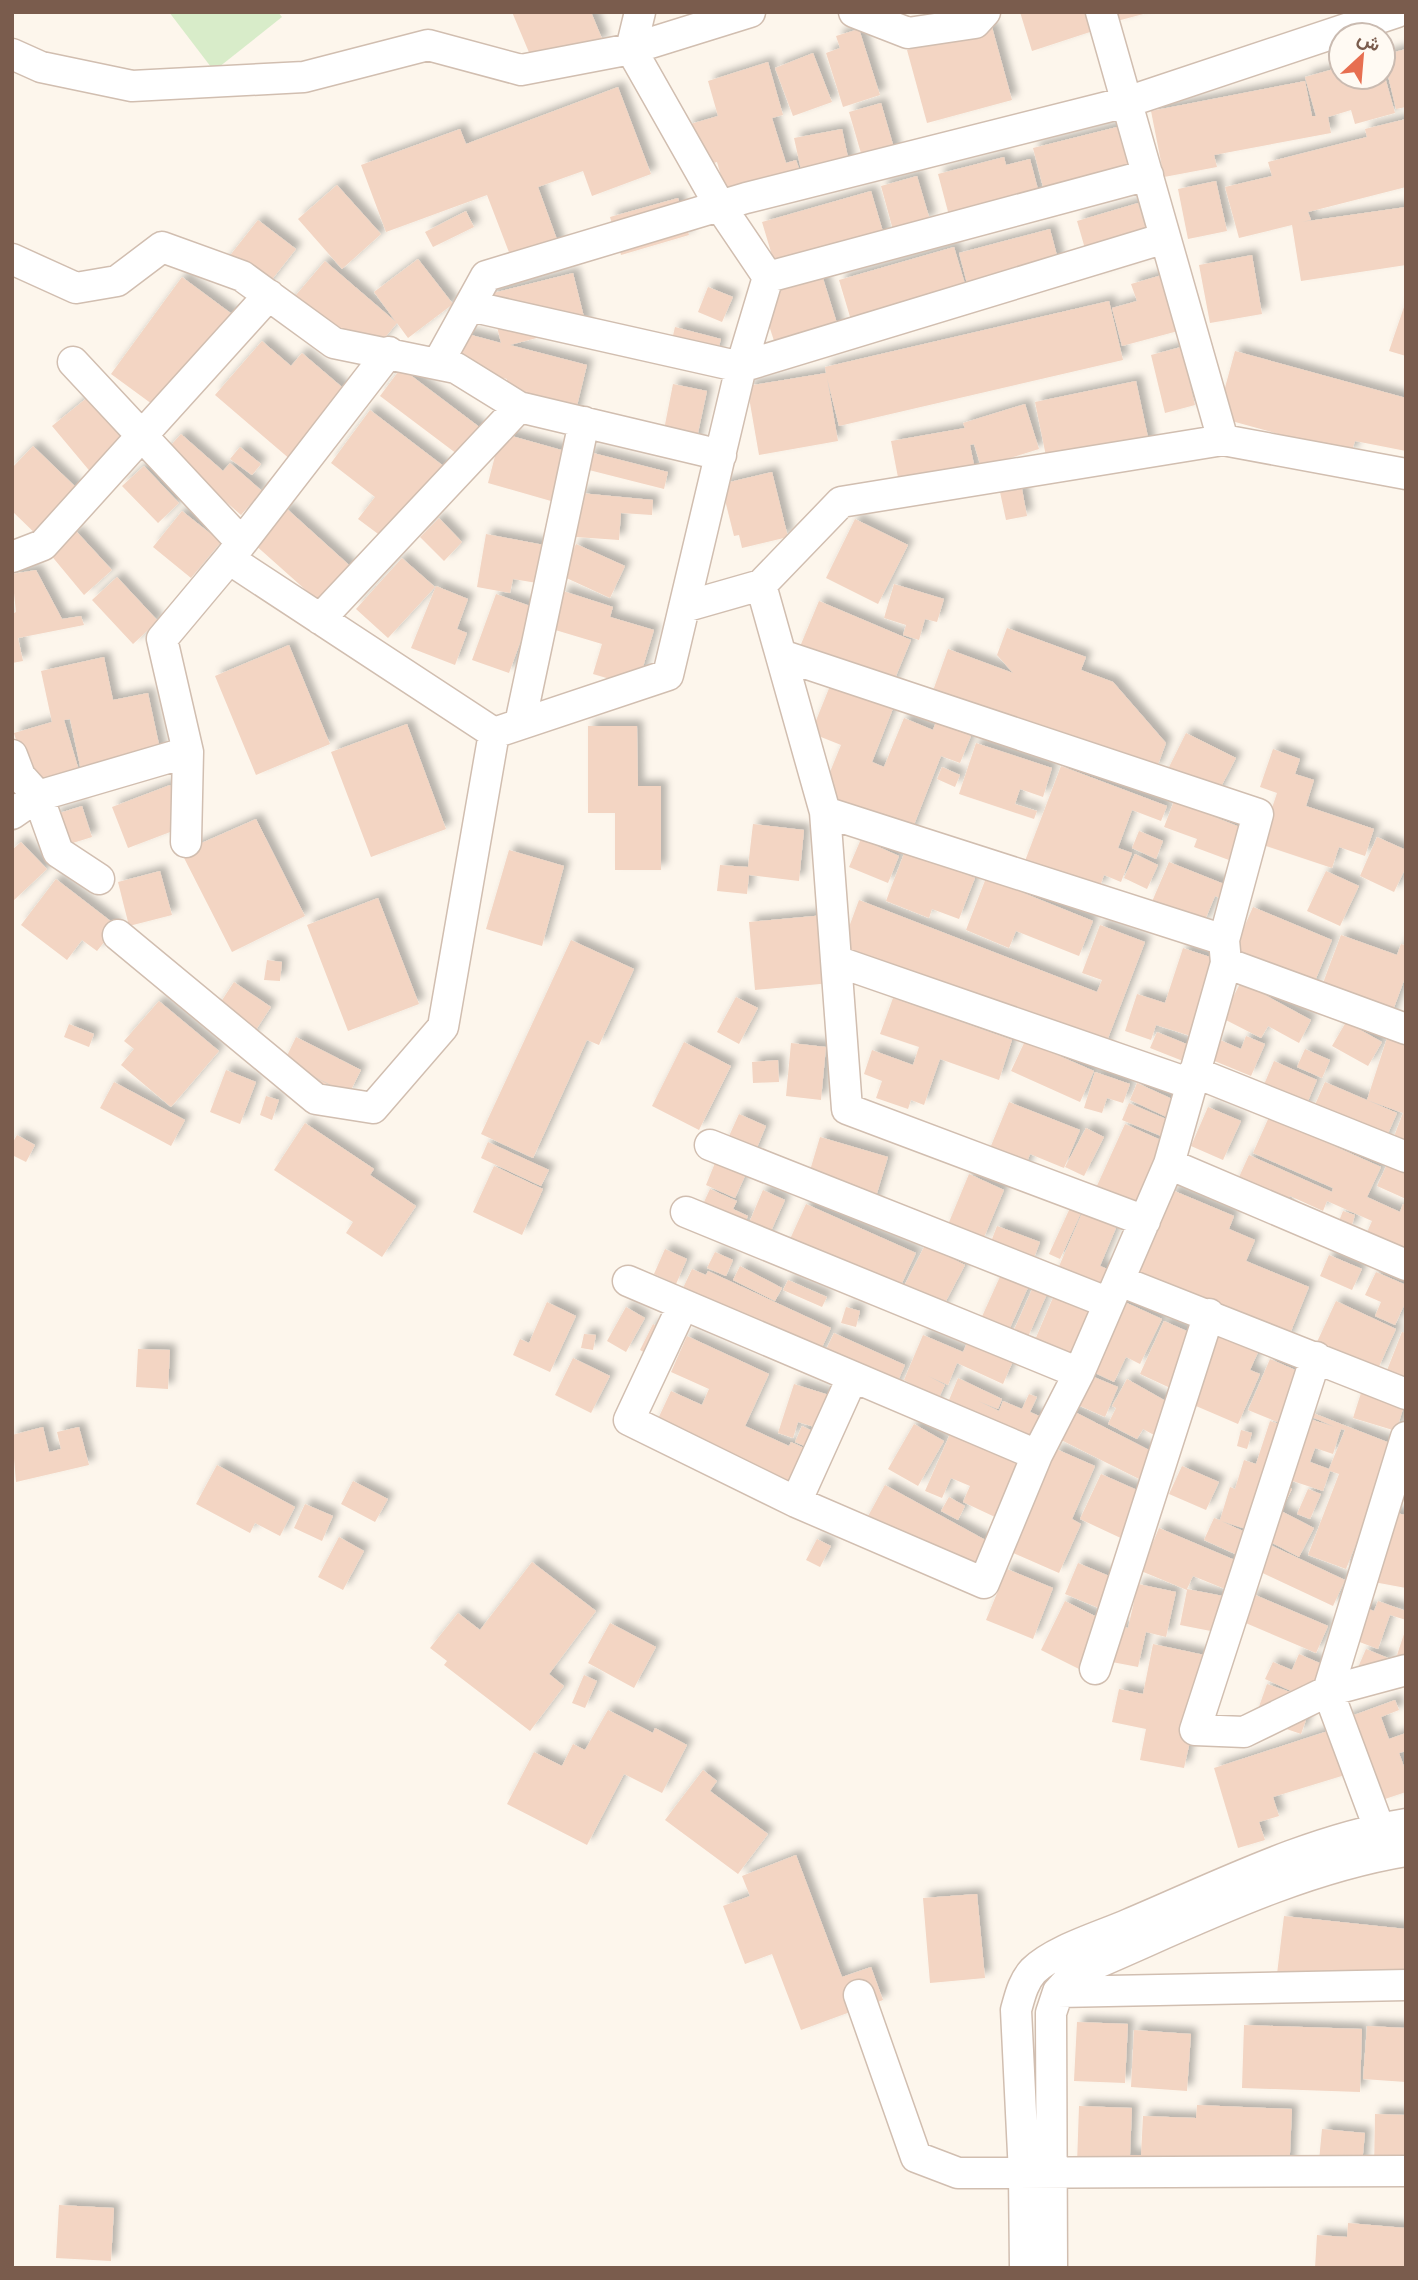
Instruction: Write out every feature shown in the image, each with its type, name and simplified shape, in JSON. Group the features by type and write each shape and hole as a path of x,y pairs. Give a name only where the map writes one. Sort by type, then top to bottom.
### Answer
{"street":[{"path":"640,12 631,49 720,206 768,277"},
{"path":"12,54 41,67 132,86 304,77 428,46 521,70 631,49 750,12"},
{"path":"853,12 908,33 975,23 985,12"},
{"path":"1101,12 1223,440"},
{"path":"438,363 486,276 720,206 1127,102 1397,12"},
{"path":"768,277 1147,175"},
{"path":"470,306 741,367 1166,238"},
{"path":"12,260 76,288 117,281 162,247 242,276 334,342 456,368 519,407 720,454"},
{"path":"73,362 140,434 235,550 320,619 507,728 668,675 741,367 768,277"},
{"path":"12,557 43,545 140,434 269,295"},
{"path":"186,842 188,752 162,639 389,352"},
{"path":"320,619 519,407"},
{"path":"118,935 316,1099 373,1108 443,1027 507,728 584,422"},
{"path":"684,607 761,585 841,502 1223,440 1406,474"},
{"path":"761,585 825,812 847,1109 1145,1221"},
{"path":"683,1305 629,1420 796,1502 984,1583 1037,1455 1079,1373 1169,1164 1258,814 781,654"},
{"path":"12,814 38,796 188,752"},
{"path":"12,755 20,776 38,796 58,852 99,878"},
{"path":"825,812 1225,951 1406,1029"},
{"path":"836,961 1192,1078 1406,1157"},
{"path":"710,1145 1115,1292 1209,1314 1406,1394"},
{"path":"1169,1164 1406,1265"},
{"path":"686,1212 1079,1373"},
{"path":"628,1281 1037,1455"},
{"path":"1095,1669 1209,1314"},
{"path":"1316,1357 1195,1730 1244,1732 1328,1691 1406,1670"},
{"path":"796,1502 852,1378"},
{"path":"1052,2268 1016,2010 1023,1986 1034,1971 1088,1942 1282,1860 1330,1841 1392,1826 1328,1691 1406,1437"},
{"path":"1025,2268 1038,2174 1051,2014 1058,1993 1076,1972 1267,1891 1324,1871 1406,1851"},
{"path":"1058,1993 1406,1985"},
{"path":"859,1994 916,2157 958,2173 1406,2171"}],"green space":[{"path":"169,12 278,12 282,17 214,71"}],"building":[{"path":"512,12 591,12 603,41 536,69"},
{"path":"1020,12 1084,12 1090,32 1032,51"},
{"path":"1114,12 1146,12 1147,13 1117,21"},
{"path":"992,27 1012,100 927,123 907,50"},
{"path":"859,29 880,95 843,107 826,53 840,48 836,36"},
{"path":"1406,49 1406,107 1396,109 1392,91 1397,91 1397,51"},
{"path":"813,53 832,102 793,116 775,68"},
{"path":"768,62 783,115 772,118 786,163 796,160 803,179 794,138 842,129 852,176 725,190 717,162 699,167 687,125 718,116 708,81"},
{"path":"1327,71 1327,91 1389,91 1395,113 1355,124 1351,110 1328,117 1331,133 1214,155 1217,167 1164,177 1151,111 1305,81 1312,116 1316,116 1305,77"},
{"path":"618,87 651,174 592,196 583,171 538,187 563,256 517,273 487,195 386,232 361,165 460,129 466,144"},
{"path":"881,103 901,172 869,181 849,112"},
{"path":"1406,119 1406,187 1308,212 1311,220 1301,222 1406,207 1406,265 1301,281 1292,225 1239,238 1225,187 1272,176 1268,162 1367,137 1365,129"},
{"path":"1121,126 1135,181 1044,191 1033,148"},
{"path":"1004,157 1006,165 1030,159 1044,212 951,223 938,174"},
{"path":"917,176 930,220 893,230 881,186"},
{"path":"1216,181 1227,231 1188,239 1178,189"},
{"path":"337,185 381,234 342,269 298,219"},
{"path":"871,191 889,252 780,282 762,222"},
{"path":"678,198 689,235 621,255 610,217"},
{"path":"1138,203 1154,257 1093,276 1077,221"},
{"path":"466,211 474,227 433,247 425,232"},
{"path":"258,220 296,249 255,301 217,272"},
{"path":"1050,229 1064,282 973,306 959,253"},
{"path":"954,247 971,304 856,337 839,280"},
{"path":"1252,255 1262,314 1210,323 1199,265"},
{"path":"418,259 453,304 408,338 397,323 368,358 279,315 325,261 396,322 374,292"},
{"path":"821,272 841,336 779,356 758,292"},
{"path":"573,273 586,325 510,345 587,365 574,418 502,400 507,379 495,376 490,393 451,383 464,333 501,343 489,294"},
{"path":"1162,275 1178,331 1122,346 1112,308 1137,301 1131,284"},
{"path":"182,277 240,320 167,415 111,374"},
{"path":"708,287 733,297 722,322 698,312"},
{"path":"1109,301 1123,360 839,426 827,378 838,441 759,455 747,386 826,373 825,367"},
{"path":"1406,304 1406,356 1389,351"},
{"path":"675,327 721,339 716,357 667,361"},
{"path":"262,341 291,366 302,353 356,399 298,466 215,395"},
{"path":"1181,347 1195,405 1165,413 1151,355"},
{"path":"1235,351 1406,398 1406,451 1355,441 1351,454 1217,417"},
{"path":"401,368 486,432 465,460 380,396"},
{"path":"1136,381 1151,451 1049,471 1035,402"},
{"path":"673,384 707,391 695,447 662,440"},
{"path":"88,397 133,453 98,481 52,426"},
{"path":"1025,404 1039,449 981,467 974,444 970,445 977,479 901,493 891,441 965,428 963,423"},
{"path":"370,410 450,471 397,548 358,519 375,497 331,463"},
{"path":"501,433 565,451 551,501 488,483"},
{"path":"181,434 223,471 230,463 262,491 241,515 217,494 205,507 155,463"},
{"path":"33,446 85,496 42,540 12,511 12,468"},
{"path":"240,447 261,464 252,475 230,459"},
{"path":"589,452 668,472 664,489 585,469"},
{"path":"144,466 179,503 158,523 122,486"},
{"path":"772,472 788,537 742,548 739,535 734,536 721,484"},
{"path":"1022,489 1027,516 1006,520 1000,492"},
{"path":"580,493 653,500 652,515 621,513 619,540 576,537"},
{"path":"286,508 359,574 327,609 253,543"},
{"path":"182,511 221,542 191,578 153,547"},
{"path":"439,518 462,542 444,561 420,537"},
{"path":"855,519 908,545 878,604 826,578"},
{"path":"76,531 112,570 84,595 50,554"},
{"path":"486,534 544,545 537,583 513,579 510,593 477,587"},
{"path":"576,544 625,566 610,598 562,576"},
{"path":"402,558 435,587 388,638 356,609"},
{"path":"36,570 62,619 81,616 84,625 18,638 23,661 12,663 12,614 16,612 12,574"},
{"path":"117,577 158,621 133,644 92,600"},
{"path":"894,584 944,599 937,622 925,619 919,640 903,635 906,625 884,618"},
{"path":"436,586 468,599 457,629 467,633 455,665 411,648"},
{"path":"563,591 613,607 610,617 654,630 637,687 593,674 602,644 552,629"},
{"path":"496,594 533,607 509,673 472,660"},
{"path":"819,601 911,640 891,688 799,649"},
{"path":"1007,628 1086,657 1081,670 1113,682 1166,743 1156,770 1078,748 1064,732 1050,743 930,699 948,649 1013,673 997,655"},
{"path":"289,645 330,744 256,775 215,676"},
{"path":"104,657 113,700 148,693 163,763 86,794 70,719 64,720 80,774 30,788 14,733 52,722 41,671"},
{"path":"832,681 894,706 872,762 884,767 904,718 933,730 936,722 971,736 960,763 941,756 910,835 819,799 841,745 811,733"},
{"path":"407,724 446,829 371,857 331,752"},
{"path":"588,726 637,726 638,786 661,786 661,870 615,870 615,813 588,813"},
{"path":"1186,733 1236,758 1211,806 1162,781"},
{"path":"976,743 1052,768 1043,797 1020,789 1015,804 1037,811 1034,819 959,794"},
{"path":"1273,749 1300,759 1295,774 1314,780 1306,806 1374,829 1365,856 1339,847 1332,868 1260,844 1277,793 1260,787"},
{"path":"1061,766 1167,806 1161,821 1132,810 1118,848 1132,853 1121,882 1104,875 1099,889 1025,861"},
{"path":"942,767 960,775 955,787 937,779"},
{"path":"170,785 186,826 128,848 112,807"},
{"path":"1174,801 1250,831 1237,863 1194,847 1197,839 1164,827"},
{"path":"82,806 92,837 63,846 53,815"},
{"path":"256,819 305,916 232,952 181,852"},
{"path":"753,824 804,830 799,881 749,875 747,894 717,891 720,865 748,867"},
{"path":"1139,831 1163,841 1156,859 1132,848"},
{"path":"1377,837 1406,850 1406,867 1394,892 1360,876"},
{"path":"861,839 899,856 888,883 849,867"},
{"path":"21,842 47,869 12,902 12,850"},
{"path":"509,850 564,866 542,946 486,929"},
{"path":"905,851 975,878 959,919 932,909 929,918 886,901"},
{"path":"1135,854 1158,865 1147,889 1124,878"},
{"path":"1169,862 1234,888 1228,901 1215,896 1203,925 1151,904"},
{"path":"160,871 172,915 129,926 118,882"},
{"path":"1326,871 1359,886 1340,926 1307,911"},
{"path":"986,878 1093,921 1079,956 1016,931 1009,948 966,930"},
{"path":"56,879 117,926 97,951 82,940 67,960 21,925"},
{"path":"378,898 419,1004 348,1031 307,925"},
{"path":"859,900 1097,992 1102,980 1082,973 1100,925 1145,942 1102,1054 842,946"},
{"path":"1253,907 1332,940 1310,993 1230,959"},
{"path":"825,915 831,983 755,990 749,922"},
{"path":"1341,935 1397,955 1401,944 1406,946 1406,975 1389,1021 1320,991"},
{"path":"571,940 634,969 599,1045 587,1040 533,1158 481,1134"},
{"path":"1183,948 1222,961 1197,1038 1156,1025 1151,1040 1125,1031 1137,994 1165,1003"},
{"path":"267,960 282,962 280,981 264,980"},
{"path":"234,982 271,1007 248,1042 211,1017"},
{"path":"1241,982 1311,1020 1299,1043 1268,1026 1261,1038 1222,1018"},
{"path":"736,997 758,1008 739,1044 717,1032"},
{"path":"893,998 1012,1040 999,1080 940,1059 924,1105 911,1100 908,1109 876,1098 882,1081 864,1074 872,1050 913,1065 919,1047 880,1034"},
{"path":"159,1001 219,1051 171,1107 121,1065 134,1049 124,1041"},
{"path":"1346,1022 1382,1042 1368,1066 1332,1046"},
{"path":"69,1024 94,1034 89,1047 64,1037"},
{"path":"1157,1032 1194,1047 1188,1063 1150,1048"},
{"path":"1246,1036 1265,1044 1251,1076 1212,1060 1220,1040 1241,1049"},
{"path":"296,1037 361,1070 349,1094 303,1071 331,1086 322,1102 284,1062"},
{"path":"1387,1038 1406,1045 1406,1153 1390,1147 1403,1113 1367,1100"},
{"path":"1025,1041 1094,1071 1080,1102 1011,1071"},
{"path":"684,1042 731,1066 699,1130 652,1106"},
{"path":"791,1043 826,1047 821,1100 786,1096"},
{"path":"1305,1049 1330,1060 1322,1078 1297,1067"},
{"path":"778,1060 779,1082 753,1083 752,1062"},
{"path":"1274,1061 1317,1080 1303,1113 1260,1094"},
{"path":"226,1070 256,1082 240,1124 210,1112"},
{"path":"1095,1072 1130,1084 1123,1103 1107,1098 1102,1113 1084,1108"},
{"path":"114,1082 185,1120 171,1146 100,1108"},
{"path":"1325,1082 1397,1113 1383,1145 1311,1114"},
{"path":"1137,1083 1181,1103 1173,1120 1130,1100"},
{"path":"266,1096 279,1100 272,1120 260,1115"},
{"path":"1009,1102 1080,1130 1064,1168 1030,1154 1023,1173 986,1158"},
{"path":"1129,1103 1173,1122 1166,1138 1122,1120"},
{"path":"1208,1107 1241,1121 1223,1160 1191,1146"},
{"path":"739,1114 766,1126 749,1167 721,1154"},
{"path":"1269,1117 1381,1167 1367,1197 1400,1212 1403,1204 1406,1205 1406,1258 1364,1239 1372,1221 1327,1201 1323,1211 1290,1196 1279,1220 1230,1197 1249,1155 1332,1192 1333,1188 1253,1153"},
{"path":"305,1123 374,1169 370,1175 416,1206 382,1257 346,1233 353,1222 274,1170"},
{"path":"1125,1124 1172,1145 1138,1220 1091,1199"},
{"path":"1086,1128 1104,1137 1084,1176 1065,1167"},
{"path":"17,1135 35,1145 26,1162 12,1155 12,1144"},
{"path":"820,1137 888,1157 871,1213 803,1194"},
{"path":"488,1142 549,1170 541,1186 481,1158"},
{"path":"1388,1162 1406,1170 1406,1199 1377,1186"},
{"path":"715,1163 745,1176 735,1198 706,1185"},
{"path":"494,1166 543,1189 522,1235 473,1212"},
{"path":"969,1174 1004,1190 982,1242 947,1227"},
{"path":"710,1189 737,1201 733,1209 748,1216 735,1245 693,1226"},
{"path":"763,1190 785,1200 767,1240 746,1230"},
{"path":"1172,1190 1234,1216 1229,1229 1255,1240 1246,1261 1309,1287 1287,1341 1136,1279"},
{"path":"806,1204 916,1253 894,1300 781,1259"},
{"path":"1070,1208 1081,1213 1060,1259 1049,1254"},
{"path":"1343,1211 1355,1215 1350,1231 1337,1226"},
{"path":"1082,1213 1116,1228 1100,1266 1117,1273 1105,1300 1054,1278"},
{"path":"997,1226 1040,1242 1032,1263 989,1247"},
{"path":"925,1245 965,1265 936,1320 897,1300"},
{"path":"665,1249 687,1259 676,1284 654,1274"},
{"path":"715,1252 733,1260 726,1276 707,1268"},
{"path":"1329,1255 1362,1269 1352,1290 1320,1276"},
{"path":"740,1266 782,1288 775,1301 733,1280"},
{"path":"692,1269 706,1275 708,1271 831,1328 817,1358 675,1305"},
{"path":"1003,1270 1030,1283 1000,1350 980,1321"},
{"path":"1376,1272 1406,1285 1406,1301 1395,1325 1375,1316 1381,1302 1365,1295"},
{"path":"788,1280 827,1297 822,1307 783,1290"},
{"path":"1033,1287 1047,1294 1027,1339 1013,1332"},
{"path":"1055,1293 1094,1310 1070,1363 1032,1347"},
{"path":"1118,1299 1162,1319 1140,1364 1126,1357 1114,1382 1085,1368"},
{"path":"1336,1301 1396,1329 1377,1371 1317,1342"},
{"path":"547,1302 576,1316 550,1372 513,1355 520,1339 529,1343"},
{"path":"626,1307 645,1318 626,1352 607,1341"},
{"path":"846,1307 860,1311 856,1327 841,1323"},
{"path":"1164,1321 1205,1339 1181,1393 1140,1374"},
{"path":"653,1324 675,1335 661,1362 640,1350"},
{"path":"1402,1332 1406,1333 1406,1386 1384,1378"},
{"path":"834,1333 905,1365 894,1390 823,1356"},
{"path":"1220,1333 1259,1350 1250,1370 1260,1374 1238,1424 1189,1403"},
{"path":"584,1334 596,1335 593,1350 581,1348"},
{"path":"923,1335 963,1352 968,1341 1013,1361 1003,1384 957,1363 948,1385 928,1376 945,1385 934,1408 915,1399 921,1389 904,1380"},
{"path":"687,1336 769,1374 745,1426 789,1446 791,1442 820,1455 796,1507 650,1436 671,1391 702,1405 709,1389 671,1372"},
{"path":"138,1349 170,1350 168,1389 136,1387"},
{"path":"573,1358 610,1376 591,1413 555,1395"},
{"path":"1270,1359 1314,1378 1292,1428 1248,1410"},
{"path":"1082,1372 1118,1387 1105,1417 1069,1401"},
{"path":"958,1378 1002,1399 998,1409 978,1401 999,1411 1003,1401 1022,1409 1029,1394 1037,1397 1030,1412 1046,1419 1034,1445 947,1405"},
{"path":"1127,1379 1171,1404 1154,1435 1143,1429 1137,1439 1108,1424 1116,1408 1112,1406"},
{"path":"794,1384 832,1396 821,1429 798,1422 793,1438 778,1433"},
{"path":"1361,1393 1404,1406 1396,1431 1353,1418"},
{"path":"1069,1409 1153,1452 1139,1479 1055,1437"},
{"path":"1313,1413 1395,1445 1346,1569 1308,1555 1339,1474 1330,1471 1323,1491 1268,1473 1249,1530 1221,1521 1254,1536 1244,1558 1204,1540 1214,1518 1220,1520 1230,1487 1235,1489 1244,1460 1256,1464 1270,1421 1303,1432 1307,1418 1335,1427 1312,1417","holes":["1341,1429 1345,1430 1329,1469 1310,1462 1315,1448 1333,1454"]},
{"path":"914,1424 944,1441 918,1486 888,1469"},
{"path":"802,1426 823,1436 816,1451 795,1442"},
{"path":"43,1427 49,1452 61,1449 57,1432 79,1427 89,1465 16,1482 12,1435"},
{"path":"1241,1430 1252,1433 1247,1449 1237,1446"},
{"path":"950,1434 1019,1464 995,1517 963,1502 970,1486 951,1478 942,1498 925,1491"},
{"path":"1056,1449 1095,1466 1072,1519 1081,1524 1059,1573 1011,1552"},
{"path":"217,1465 295,1507 280,1536 255,1523 250,1533 196,1504"},
{"path":"1182,1466 1219,1482 1206,1510 1169,1494"},
{"path":"1101,1474 1146,1494 1125,1540 1080,1519"},
{"path":"353,1481 388,1499 375,1522 341,1504"},
{"path":"1277,1481 1292,1489 1281,1511 1314,1528 1299,1557 1263,1538"},
{"path":"885,1485 1000,1548 975,1593 860,1531"},
{"path":"1308,1489 1321,1494 1310,1519 1297,1514"},
{"path":"949,1497 965,1506 958,1520 941,1511"},
{"path":"305,1504 333,1516 322,1541 294,1528"},
{"path":"1376,1509 1406,1515 1406,1588 1363,1580"},
{"path":"1159,1528 1242,1563 1230,1591 1193,1576 1187,1589 1228,1597 1221,1633 1180,1625 1187,1590 1141,1571"},
{"path":"339,1537 364,1551 343,1590 318,1577"},
{"path":"817,1539 831,1546 820,1567 806,1560"},
{"path":"1266,1543 1345,1580 1333,1606 1254,1569"},
{"path":"532,1562 596,1611 549,1674 564,1686 530,1731 444,1665 447,1661 430,1648 458,1613 480,1630"},
{"path":"1078,1563 1114,1578 1101,1609 1065,1594"},
{"path":"1007,1569 1053,1588 1033,1639 986,1620"},
{"path":"1138,1584 1176,1592 1166,1637 1146,1632 1138,1667 1112,1662 1119,1626 1128,1628"},
{"path":"1253,1594 1328,1626 1316,1653 1241,1621"},
{"path":"1065,1601 1111,1624 1087,1673 1041,1650"},
{"path":"1378,1601 1406,1611 1406,1620 1390,1615 1378,1649 1341,1635 1353,1603 1374,1611"},
{"path":"610,1623 656,1647 634,1688 588,1663"},
{"path":"1406,1631 1406,1658 1397,1655"},
{"path":"1153,1644 1209,1656 1184,1768 1140,1760 1146,1729 1112,1722 1119,1689 1143,1694"},
{"path":"1366,1649 1393,1660 1353,1679"},
{"path":"1299,1654 1322,1664 1307,1698 1313,1700 1301,1734 1255,1718 1267,1684 1302,1696 1265,1679 1273,1662 1292,1670"},
{"path":"584,1675 597,1681 585,1708 572,1703"},
{"path":"1395,1700 1399,1710 1381,1717 1389,1739 1406,1733 1406,1751 1399,1753 1406,1772 1406,1792 1382,1800 1343,1719"},
{"path":"608,1710 653,1733 655,1728 687,1745 662,1793 624,1774 587,1845 507,1804 534,1752 562,1766 573,1744 585,1750"},
{"path":"1331,1730 1345,1775 1273,1797 1279,1816 1259,1822 1265,1840 1238,1848 1214,1768"},
{"path":"703,1770 717,1781 710,1791 768,1834 738,1874 665,1820"},
{"path":"796,1855 842,1977 871,1967 883,2000 801,2030 772,1954 745,1964 723,1906 750,1896 742,1876"},
{"path":"977,1894 985,1978 930,1983 923,1898"},
{"path":"1284,1916 1406,1929 1406,1986 1277,1974"},
{"path":"1077,2022 1128,2024 1125,2083 1074,2081"},
{"path":"1244,2025 1362,2029 1360,2092 1242,2088"},
{"path":"1367,2026 1406,2028 1406,2082 1363,2079"},
{"path":"1134,2030 1191,2034 1187,2091 1131,2087"},
{"path":"1197,2105 1292,2109 1289,2175 1077,2164 1079,2106 1132,2108 1130,2155 1141,2155 1143,2116 1196,2118"},
{"path":"1375,2114 1406,2115 1406,2171 1374,2170"},
{"path":"1322,2129 1365,2133 1360,2185 1317,2182"},
{"path":"59,2205 114,2208 111,2261 56,2258"},
{"path":"1348,2223 1406,2228 1406,2268 1315,2268 1317,2235 1347,2237"}]}
